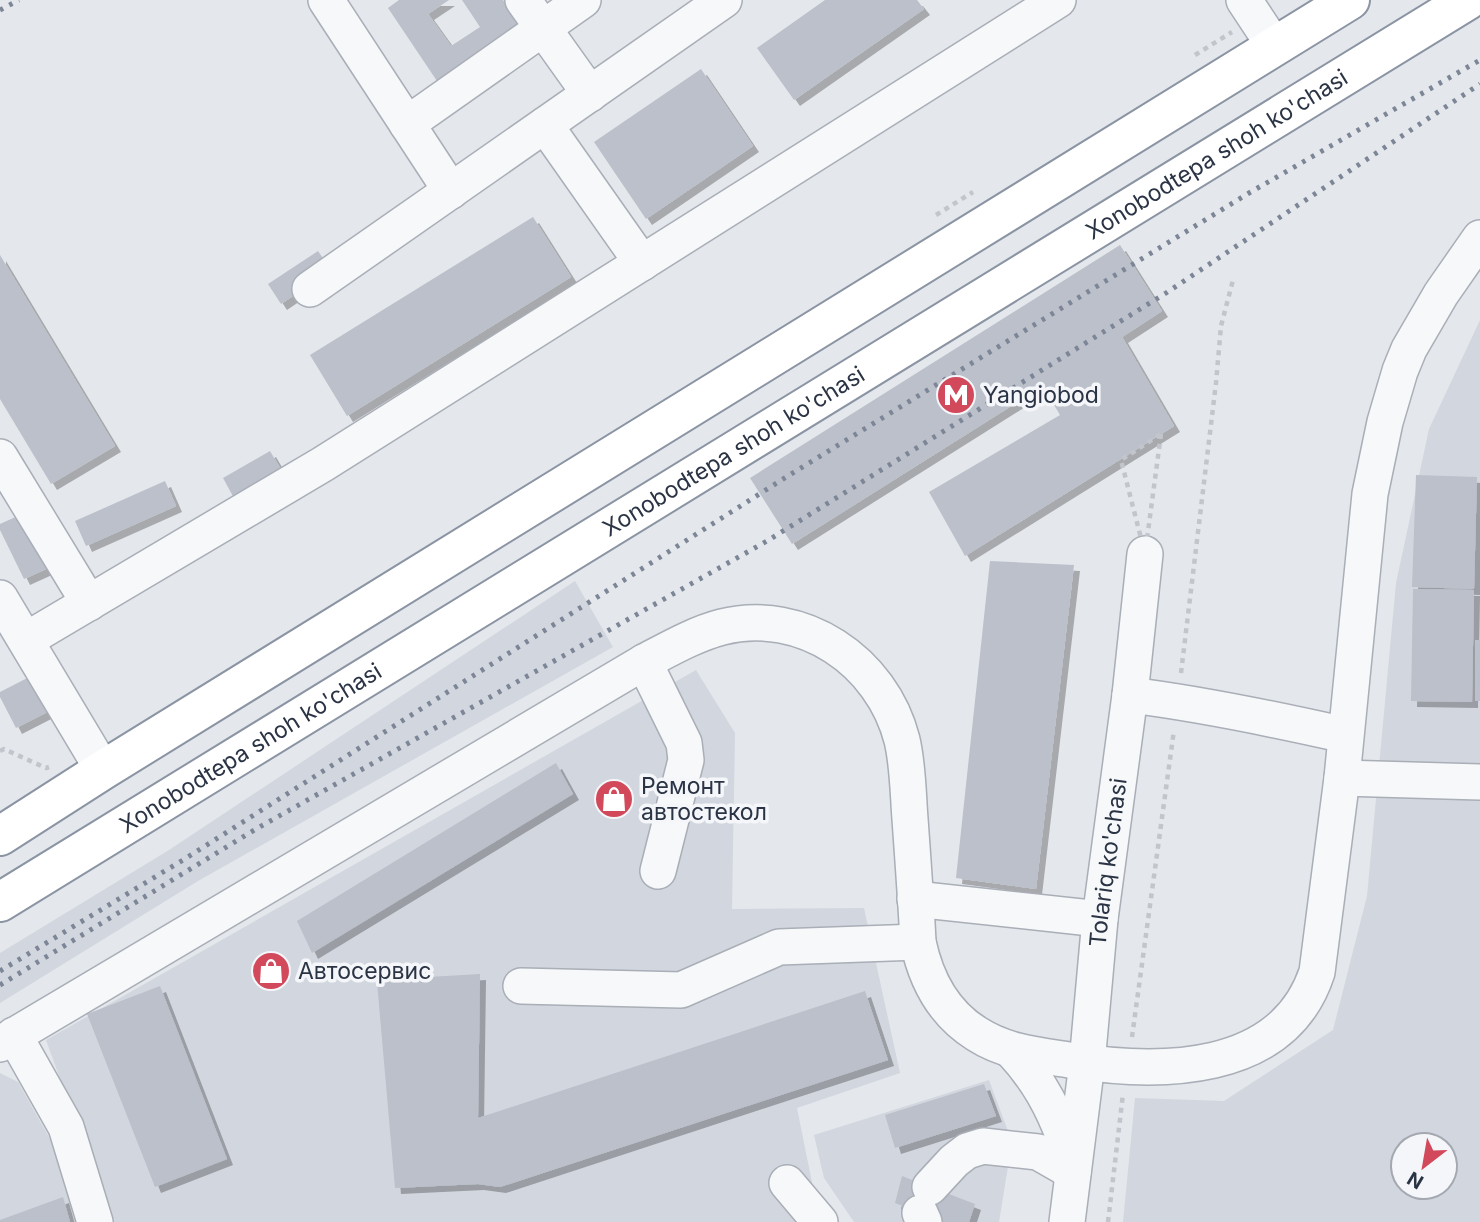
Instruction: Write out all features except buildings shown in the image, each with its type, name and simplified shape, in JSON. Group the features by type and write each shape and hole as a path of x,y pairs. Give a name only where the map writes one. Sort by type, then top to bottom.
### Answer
{"highway":[{"path":"0,836 1350,0"},
{"name":"Xonobodtepa shoh ko'chasi","path":"0,902 1468,0"}],"street":[{"path":"326,0 451,191"},
{"path":"407,124 533,13 583,0"},
{"path":"310,289 724,0"},
{"path":"26,640 324,464 1058,0"},
{"path":"1244,0 1275,47"},
{"path":"533,13 590,94"},
{"path":"545,125 642,263"},
{"path":"95,1222 66,1127 7,1040 644,662 703,633 724,626 762,624 800,628 836,646 852,658 864,669 882,695 898,725 902,742 907,778 918,942 929,979 938,997 949,1011 977,1034 1012,1051 1087,1063 1128,1066 1190,1064 1228,1057 1271,1035 1300,1010 1312,986 1320,955 1342,778 1370,494 1385,422 1409,349 1441,294 1480,238"},
{"path":"0,457 89,603"},
{"name":"Tolariq ko'chasi","path":"1067,1222 1087,1063 1100,919 1130,695 1145,554"},
{"path":"0,598 103,770"},
{"path":"644,662 684,743 686,760 658,871"},
{"path":"1130,695 1178,701 1345,735"},
{"path":"1342,778 1480,782"},
{"path":"915,900 1100,919"},
{"path":"522,986 681,989 779,947 918,942"},
{"name":"Tolariq ko'chasi","path":"1012,1051 1047,1098 1060,1128 1073,1172"},
{"path":"925,1207 954,1161 967,1151 983,1146 1038,1152 1073,1172"},
{"path":"787,1183 820,1222"}],"path":[{"path":"1108,1222 1178,701 1221,326 1233,280"},
{"path":"1161,434 1147,540 1145,554 1121,460 1161,434"}],"shaded area":[{"path":"1480,320 1480,1222 1123,1222 1135,1098 1224,1101 1333,1030 1367,896 1396,583 1429,429"},
{"path":"575,581 613,647 198,881 0,1003 0,953 169,850"},
{"path":"696,670 735,733 732,909 864,908 900,1073 797,1108 820,1222 112,1222 46,1040"},
{"path":"0,1073 18,1082 63,1162 81,1222 0,1222"},
{"path":"989,1080 1012,1142 999,1222 854,1222 824,1178 814,1135"}],"railway":[{"path":"0,10 19,0"},
{"path":"0,971 183,860 791,474 1249,193 1480,60"},
{"path":"0,985 256,829 767,541 1166,293 1480,84"}],"place":[{"name":"Yangiobod","path":"956,395"},
{"name":"Ремонт автостекол","path":"614,799"},
{"name":"Автосервис","path":"271,971"}]}
